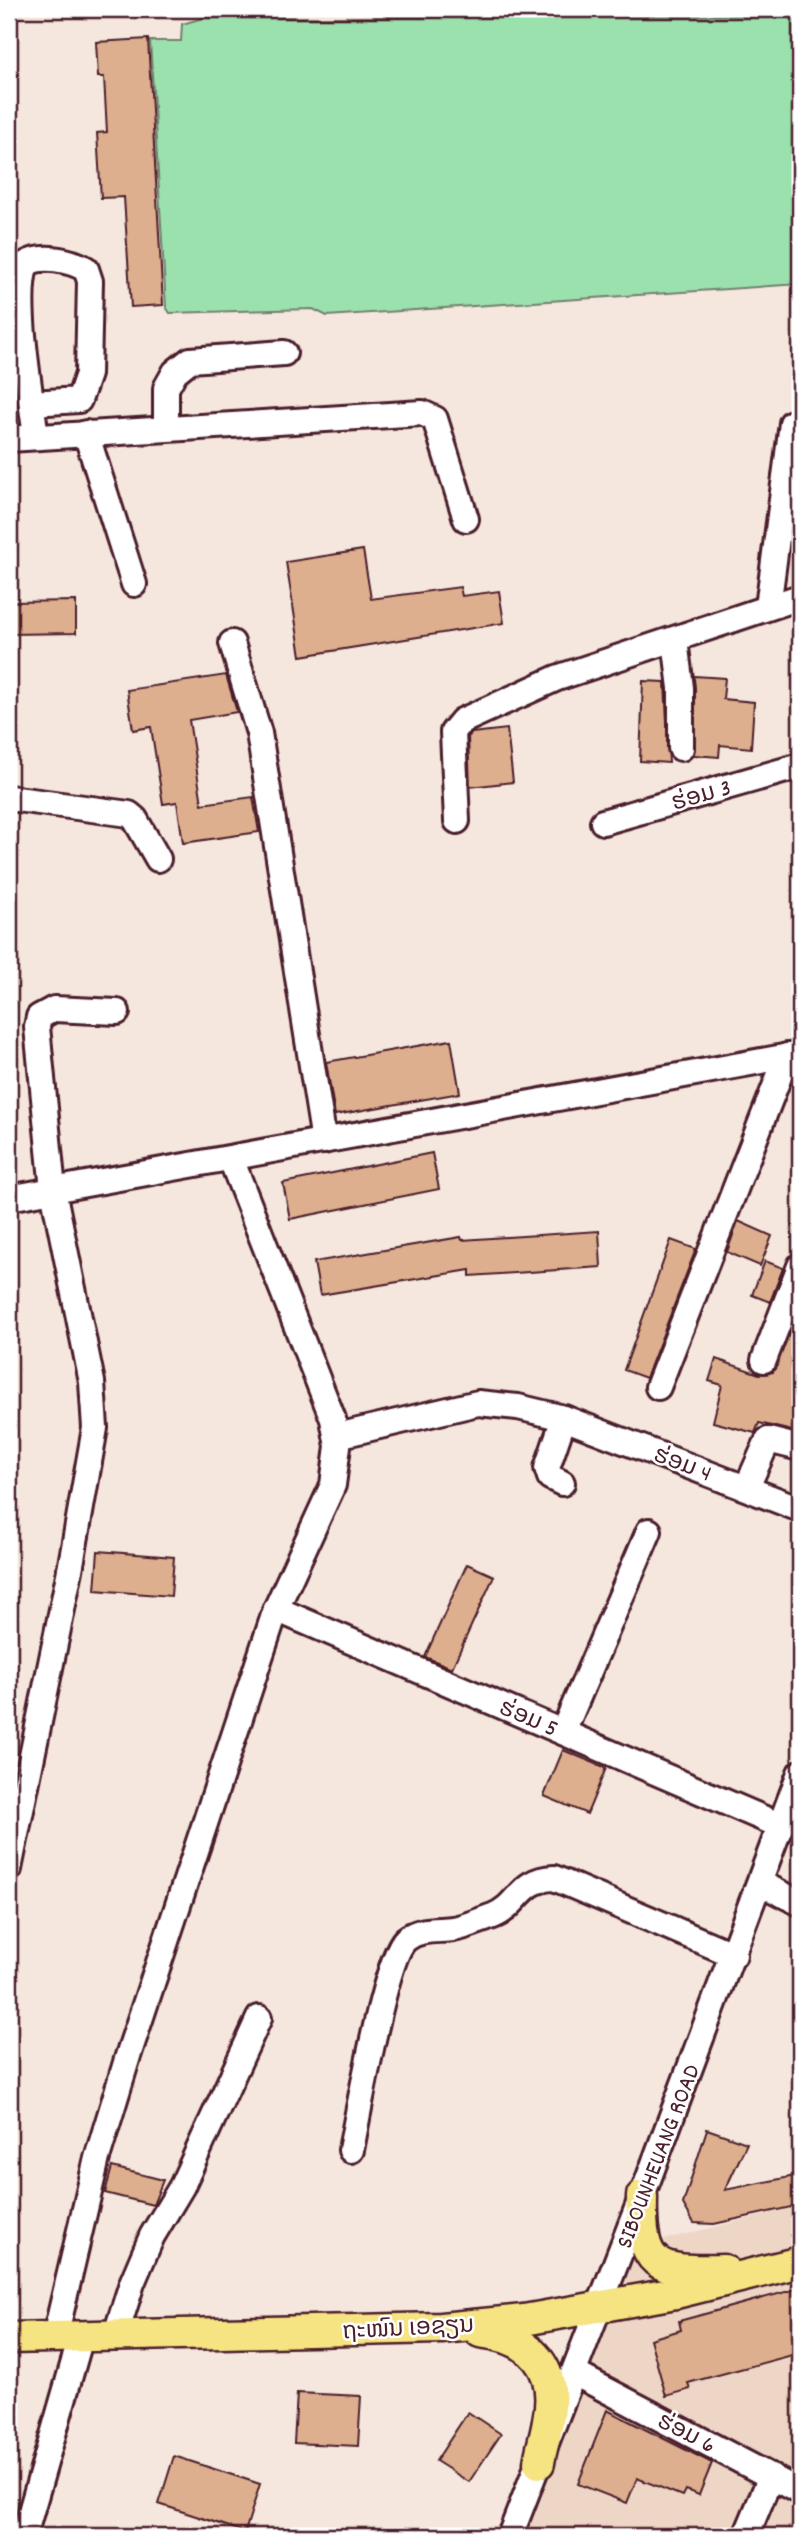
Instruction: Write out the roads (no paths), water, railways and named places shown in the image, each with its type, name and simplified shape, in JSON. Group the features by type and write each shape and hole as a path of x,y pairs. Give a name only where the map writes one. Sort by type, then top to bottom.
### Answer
{"main road":[{"path":"642,2196 641,2233 646,2250 655,2262 672,2269 694,2271 768,2272"},
{"name":"ຖະໜົນ ເອຊຽນ","path":"9,2338 441,2328 524,2320 676,2294 800,2262"},
{"path":"441,2328 490,2333 515,2340 534,2353 547,2371 551,2393 539,2463"}],"street":[{"path":"32,403 79,400 85,388 88,374 90,281 86,269 74,263 35,258 26,264 22,275 32,403 36,437"},
{"path":"166,427 166,388 175,372 190,360 284,353"},
{"path":"9,439 166,427 422,413 435,419 466,519"},
{"path":"768,607 792,423"},
{"path":"86,433 134,584"},
{"path":"457,821 453,732 462,721 557,678 800,597"},
{"path":"675,640 681,688 681,748"},
{"path":"232,643 259,733 324,1141"},
{"name":"ຮ່ອມ 3","path":"603,822 800,766"},
{"path":"9,798 129,814 135,819 158,859"},
{"path":"9,1869 62,1609 95,1428 92,1382 53,1190 37,1027 39,1017 54,1009 117,1012"},
{"path":"9,1198 794,1055"},
{"path":"658,1387 794,1055"},
{"path":"24,2536 68,2337 101,2145 276,1609 333,1485 337,1436 231,1159"},
{"path":"764,1360 800,1266"},
{"name":"ຮ່ອມ 4","path":"337,1436 478,1403 518,1406 564,1418 800,1509"},
{"path":"562,1483 550,1477 547,1468 564,1418"},
{"path":"747,1487 768,1440 800,1448"},
{"path":"563,1732 649,1531"},
{"name":"ຮ່ອມ 5","path":"276,1609 781,1826"},
{"name":"SIBOUNHEUANG ROAD","path":"510,2536 734,1955 800,1773"},
{"path":"351,2150 390,1974 405,1940 422,1931 455,1929 498,1914 525,1886 539,1878 554,1878 734,1955"},
{"path":"760,1883 800,1903"},
{"path":"115,2337 132,2283 152,2236 182,2186 259,2018"},
{"name":"ຮ່ອມ 6","path":"574,2374 800,2492"},
{"path":"746,2536 771,2476"}]}
